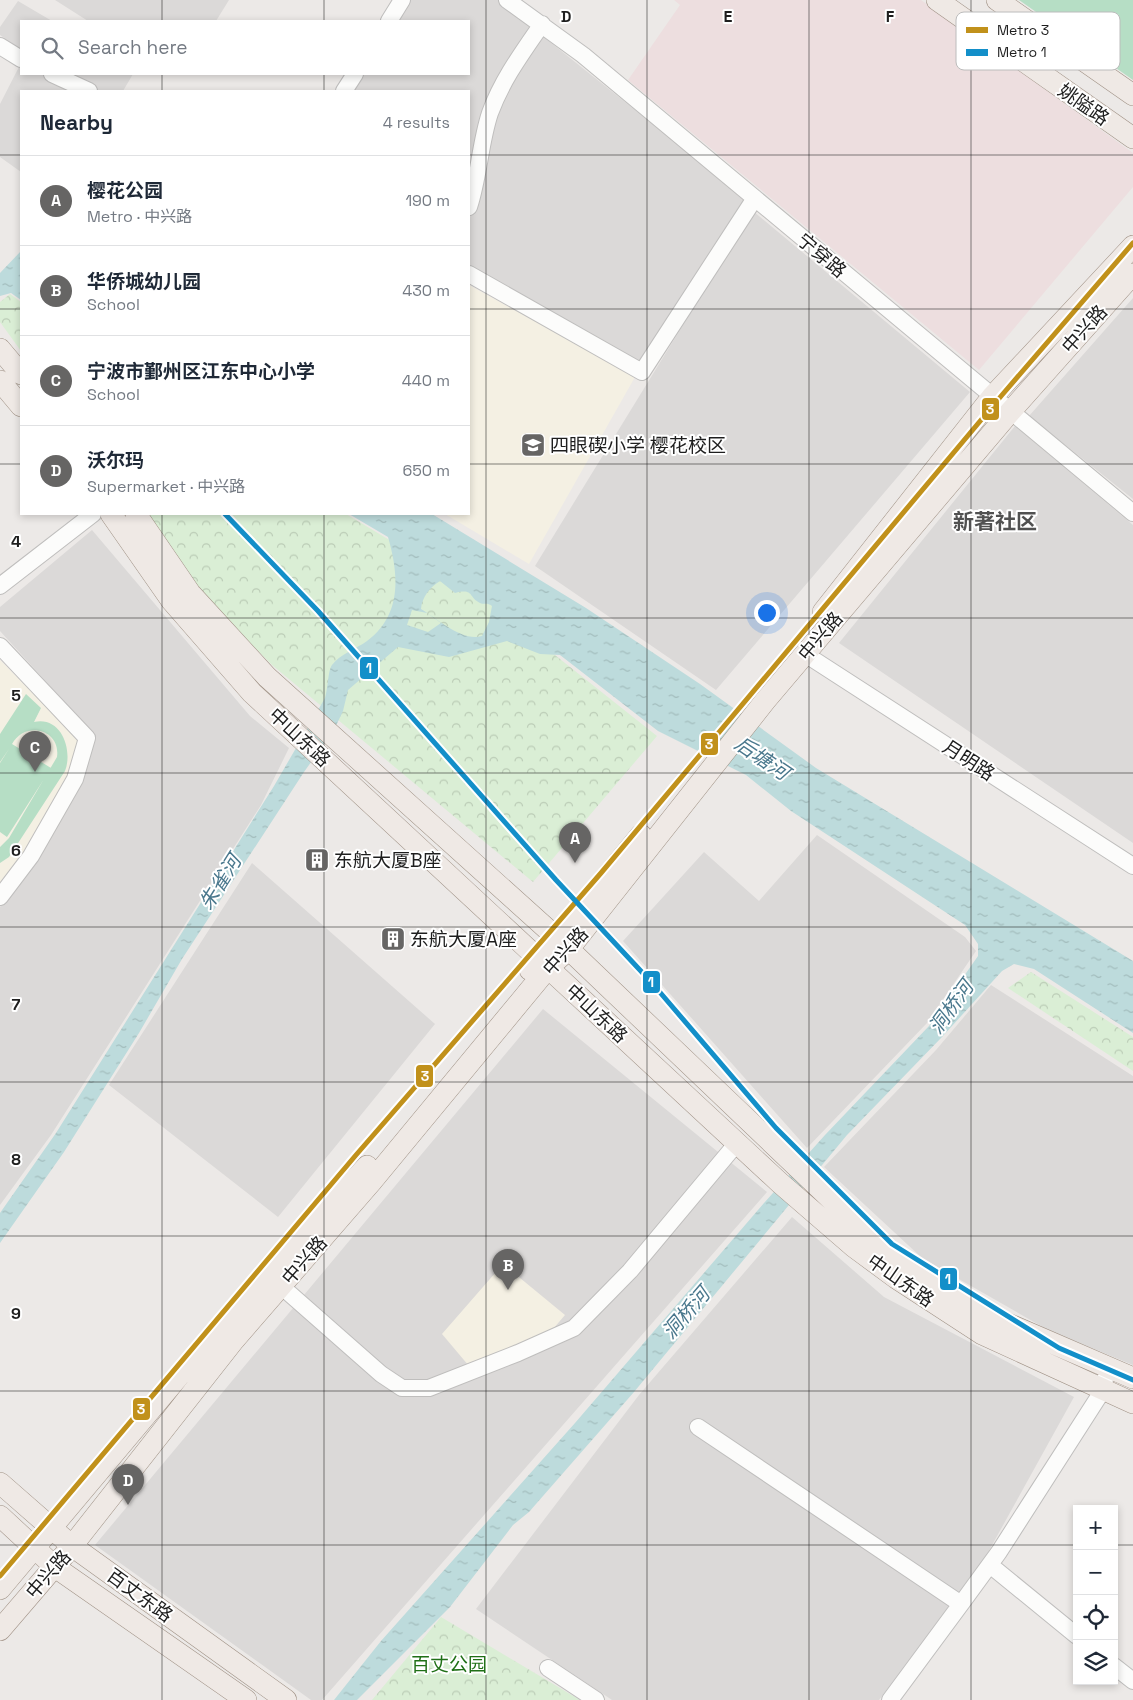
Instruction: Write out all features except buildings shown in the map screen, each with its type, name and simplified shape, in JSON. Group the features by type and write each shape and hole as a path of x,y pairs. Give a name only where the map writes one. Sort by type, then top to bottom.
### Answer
{"main road":[{"name":"姚隘路","path":"937,0 956,13"},
{"name":"姚隘路","path":"997,0 1014,12"},
{"name":"姚隘路","path":"1036,70 1133,138"},
{"name":"姚隘路","path":"1097,70 1133,95"},
{"name":"中兴路","path":"0,1589 236,1308 371,1162 562,944 762,697 992,397 1133,246"},
{"name":"中兴路","path":"762,697 805,654 1010,412 1133,274"},
{"path":"0,349 20,373"},
{"path":"0,381 20,405"},
{"name":"中山东路","path":"112,515 171,600 252,692 345,748 562,944 879,1245 930,1281 999,1320 1133,1378"},
{"name":"中山东路","path":"137,515 190,593 267,677 333,768 780,1183 854,1247 896,1278 982,1334 1133,1403"},
{"name":"中兴路","path":"0,1630 72,1546 234,1340 372,1181 544,964"},
{"name":"百丈东路","path":"0,1483 72,1546 286,1700"},
{"name":"百丈东路","path":"0,1516 55,1567 246,1700"}],"street":[{"path":"389,20 402,0"},
{"name":"宁穿路","path":"507,0 583,55 1133,513"},
{"path":"470,204 476,184 489,115 505,77 542,24"},
{"path":"0,46 20,58"},
{"path":"54,75 87,90"},
{"path":"345,90 354,75"},
{"path":"470,275 642,372 755,198"},
{"path":"0,586 92,515"},
{"path":"0,646 87,738 75,779 31,856 0,897"},
{"name":"月明路","path":"805,654 1133,866"},
{"path":"281,1286 380,1374 402,1388 429,1388 518,1353 574,1328 630,1271 737,1144"},
{"path":"890,1700 990,1565 1103,1390 1108,1368"},
{"path":"698,1426 961,1604"},
{"path":"990,1565 1073,1633"},
{"path":"548,1668 596,1700"},
{"path":"1118,1669 1133,1681"}],"shaded area":[{"path":"55,0 229,0 217,20 86,20"},
{"path":"406,0 499,0 537,26 501,78 470,196 470,90 348,90 357,75 470,75 470,20 393,20"},
{"path":"674,0 921,0 956,25 956,70 1018,70 1133,153 1133,187 979,370 628,80 680,5"},
{"path":"18,1 50,20 20,20 20,48 0,35 0,27"},
{"path":"540,34 749,201 641,367 470,271 470,217 480,186 492,119"},
{"path":"20,65 20,75 132,75 124,90 20,90 20,171 0,157 0,104"},
{"path":"753,211 970,392 716,690 535,566"},
{"name":"四眼碶小学 樱花校区","path":"470,286 635,377 529,564 447,515 470,515"},
{"path":"1133,298 1133,499 1029,416"},
{"path":"1015,426 1133,525 1133,843 839,643"},
{"path":"92,530 250,716 289,748 261,805 51,1135 0,1205 0,907 32,860 90,730 0,631 0,607"},
{"path":"0,660 74,735 80,746 59,799 0,891"},
{"path":"817,835 965,937 976,951 927,1023 807,1148 623,941 704,852 759,901"},
{"path":"252,863 435,1024 278,1217 109,1085"},
{"path":"991,985 1133,1076 1133,1365 1048,1330 922,1258 824,1167 936,1050"},
{"path":"543,1009 767,1192 322,1700 311,1700 95,1545"},
{"path":"792,1217 884,1297 1074,1397 986,1556 879,1700 612,1700 476,1609 639,1395"},
{"path":"503,1264 565,1315 553,1329 469,1366 442,1334"}],"green space":[{"path":"1019,0 1133,0 1133,80 1119,70 1120,12 1036,12"},
{"path":"10,294 20,301 20,350 0,322 0,302"},
{"path":"143,515 348,515 473,590 657,736 533,882 272,665 204,597"},
{"path":"26,694 41,708 34,722 52,724 63,737 66,745 67,763 65,771 9,857 0,863 0,847 9,838 44,779 7,837 0,832 0,763 9,749 0,762 0,734","holes":["33,730 48,734 57,747 57,757 51,768 12,744 25,732"]},
{"path":"1031,972 1133,1037 1133,1071 1008,988"},
{"name":"百丈公园","path":"441,1617 580,1700 372,1700"}],"water":[{"path":"20,252 20,299 11,293 0,296 0,273"},
{"path":"351,515 434,515 586,608 700,684 816,768 1133,961 1133,1033 1034,969 1014,964 1002,971 942,1037 847,1135 634,1392 529,1512 513,1525 450,1607 357,1700 334,1700 381,1641 575,1423 764,1203 825,1135 929,1026 978,956 978,944 965,925 791,811 746,775 658,731 560,655 540,654 507,641 449,657 398,647 348,690 343,711 334,730 304,772 182,959 139,1033 64,1152 0,1243 0,1213 56,1133 274,786 325,698 332,665 335,661 367,641 387,619 395,594 394,566 388,537","holes":["440,581 455,593 468,592 476,601 492,606 489,622 482,636 466,636 441,623 428,632 407,625 412,610 427,613 438,621 428,613 421,609 427,593"]}],"metro line":[{"name":"3","path":"0,1576 356,1155 601,873 1002,395 1133,243"},
{"name":"1","path":"226,515 318,611 556,880 652,983 776,1128 892,1244 1059,1348 1133,1380"}],"place":[{"name":"四眼碶小学 樱花校区","path":"533,445"},
{"name":"宁波市鄞州区江东中心小学","path":"35,772"},
{"name":"东航大厦B座","path":"317,860"},
{"name":"樱花公园","path":"575,863"},
{"name":"东航大厦A座","path":"393,939"},
{"name":"华侨城幼儿园","path":"508,1290"},
{"name":"沃尔玛","path":"128,1505"}],"district":[{"name":"新著社区","path":"995,522"}],"water label":[{"name":"后塘河","path":"762,758"},
{"name":"朱雀河","path":"220,882"},
{"name":"洞桥河","path":"951,1007"},
{"name":"洞桥河","path":"686,1313"}]}
